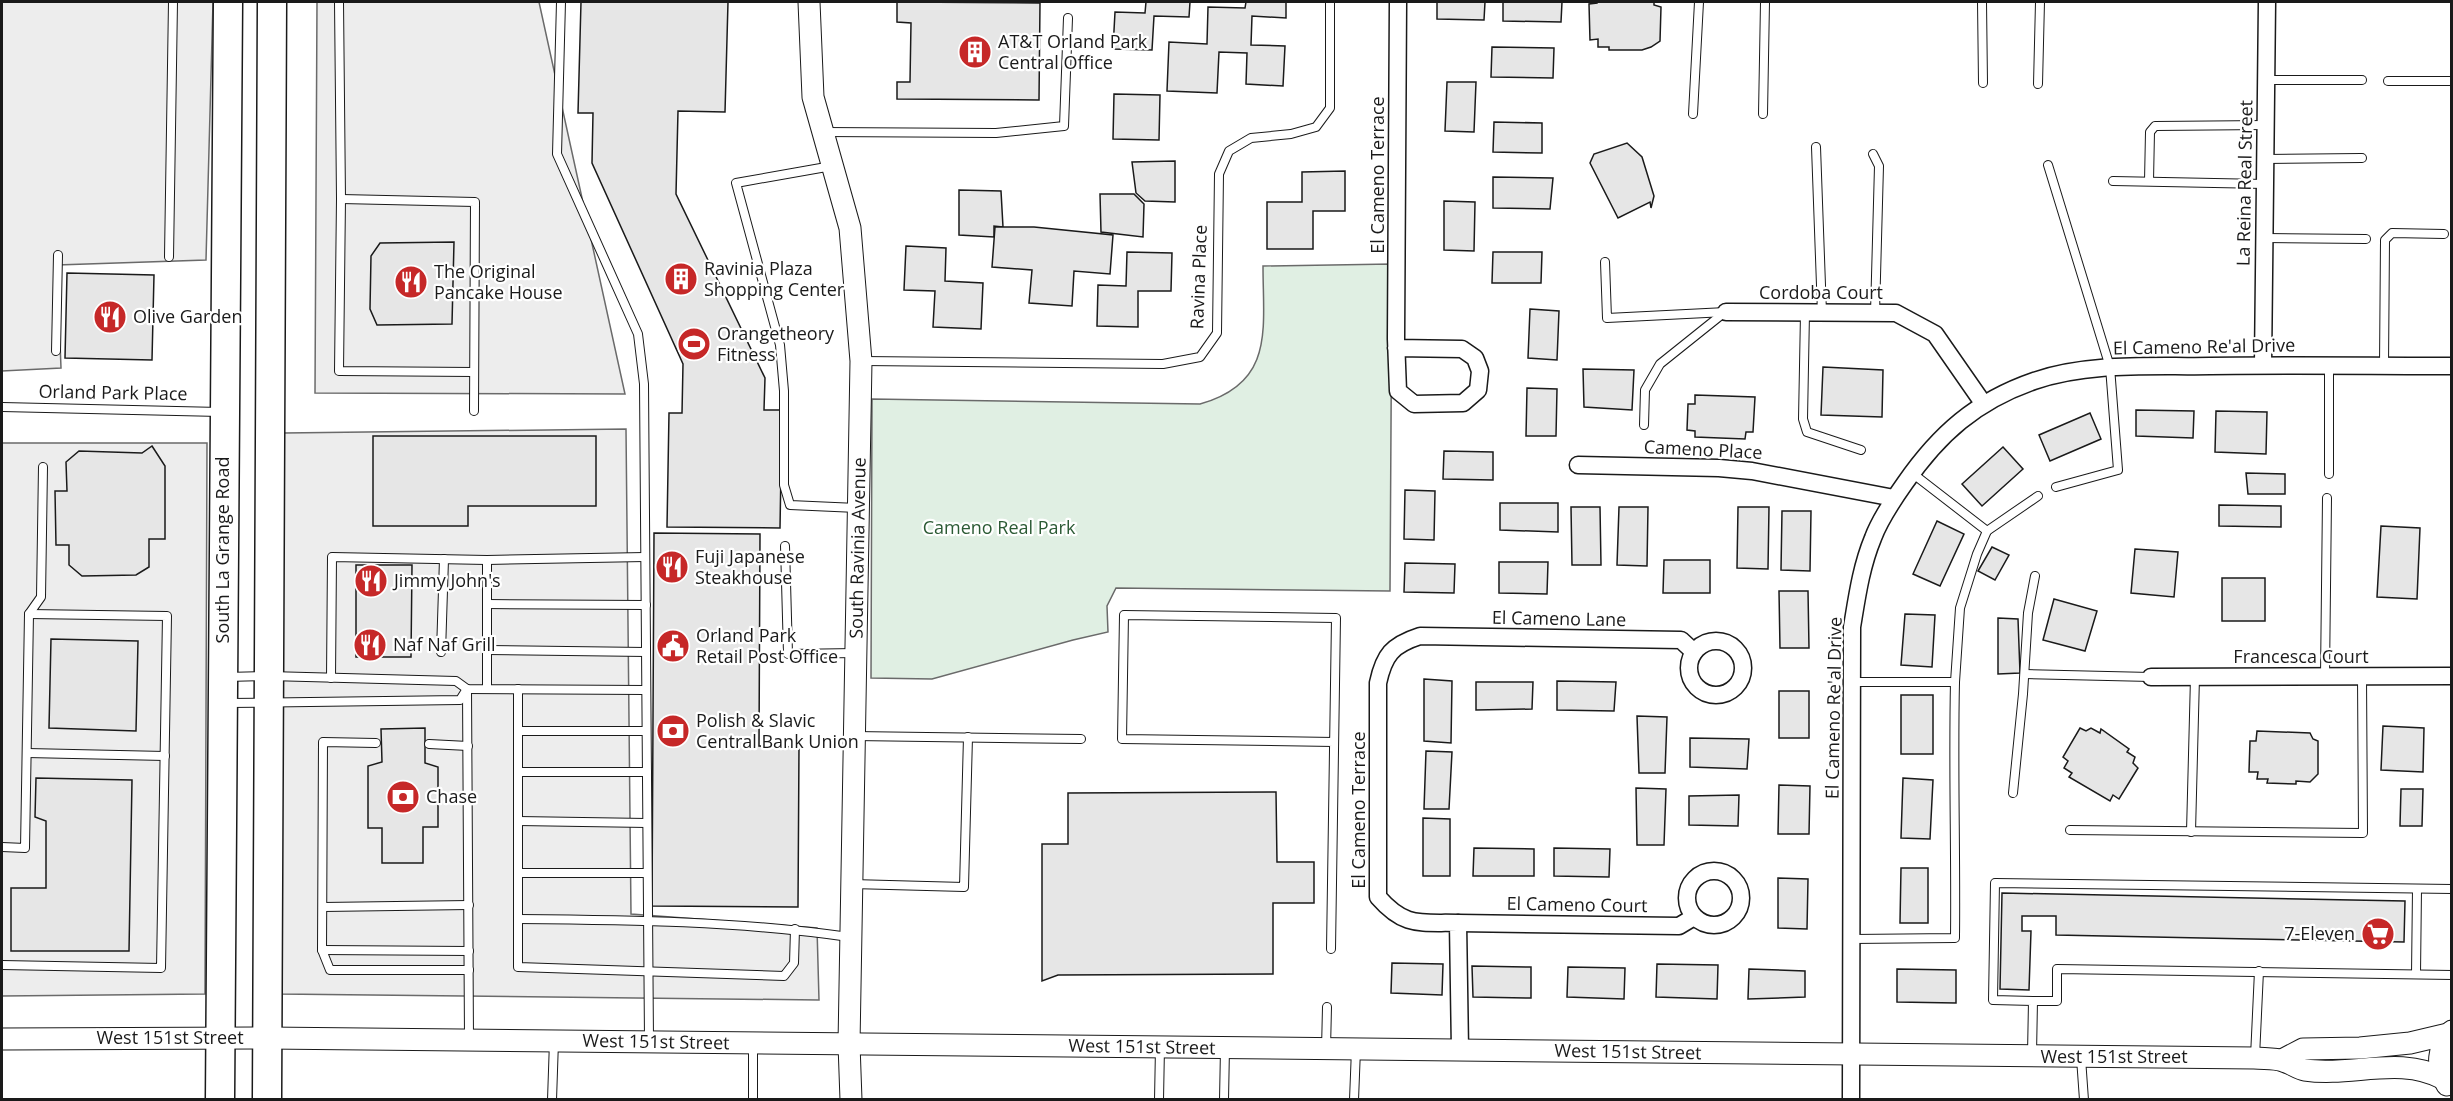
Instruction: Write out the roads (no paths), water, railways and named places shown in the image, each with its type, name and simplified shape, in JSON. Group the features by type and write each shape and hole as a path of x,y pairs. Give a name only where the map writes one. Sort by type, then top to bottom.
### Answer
{"highway":[{"name":"South La Grange Road","path":"220,1100 228,2"},
{"path":"267,1100 272,2"}],"street":[{"name":"South Ravinia Avenue","path":"809,2 813,97 850,228 861,361 849,1044 851,1100"},
{"name":"El Cameno Terrace","path":"1396,348 1462,349 1475,358 1480,371 1478,390 1463,403 1414,404 1398,391 1396,348 1398,2"},
{"name":"La Reina Real Street","path":"2263,365 2267,2"},
{"name":"Cordoba Court","path":"1726,312 1896,313 1935,334 1983,403"},
{"name":"El Cameno Re'al Drive","path":"1851,1100 1852,627 1860,580 1873,537 1894,498 1912,473 1949,428 1983,403 2034,380 2109,368 2263,365 2451,366"},
{"name":"Cameno Place","path":"1578,465 1719,468 1752,471 1894,498"},
{"name":"El Cameno Terrace","path":"1419,636 1405,641 1389,654 1383,662 1378,683 1378,897 1391,912 1409,921 1458,923"},
{"name":"El Cameno Lane","path":"1419,636 1681,640 1694,652"},
{"name":"Francesca Court","path":"2151,677 2451,676"},
{"name":"El Cameno Court","path":"1458,923 1679,926 1694,917"},
{"path":"1458,923 1460,1050"},
{"path":"2448,1085 2440,1056 2450,1033"},
{"name":"West 151st Street","path":"2282,1060 2303,1049 2360,1048 2410,1043 2450,1033"},
{"name":"West 151st Street","path":"2,1039 267,1038 2255,1058 2282,1060 2304,1070 2356,1071 2385,1067 2413,1067 2432,1073 2448,1085"}],"lane":[{"path":"169,257 173,2"},
{"path":"339,2 341,199 339,371 474,372"},
{"path":"561,2 557,154 638,334 644,384 649,1042"},
{"name":"Ravina Place","path":"861,361 1163,364 1200,357 1217,333 1219,174 1229,151 1251,138 1291,134 1316,127 1330,108 1330,2"},
{"path":"1693,114 1699,2"},
{"path":"1763,114 1764,2"},
{"path":"1983,2 1983,83"},
{"path":"2038,84 2040,2"},
{"path":"823,132 996,133 1064,126 1068,18"},
{"path":"2266,80 2362,80"},
{"path":"2388,81 2451,81"},
{"path":"2149,181 2150,132 2155,126 2265,124"},
{"path":"1816,147 1822,313"},
{"path":"1873,154 1879,166 1875,313"},
{"path":"2265,159 2362,158"},
{"path":"2049,165 2109,368 2118,470 2056,487"},
{"path":"832,166 736,183 780,345 784,391 784,485 790,505 859,508"},
{"path":"2113,181 2265,184"},
{"path":"341,199 475,202 474,411"},
{"path":"2384,366 2385,240 2392,233 2444,234"},
{"path":"2264,238 2366,239"},
{"path":"56,351 58,255"},
{"path":"1605,262 1607,318 1726,312"},
{"path":"1644,425 1645,390 1660,364 1726,312"},
{"path":"1805,313 1803,419 1807,432 1861,450"},
{"path":"2329,366 2329,474"},
{"name":"Orland Park Place","path":"2,407 224,412"},
{"path":"2,848 26,848 29,614 41,597 43,466"},
{"path":"1912,473 1987,531"},
{"path":"1852,939 1955,938 1953,773 1955,682 1960,608 1977,554 1987,531 2038,496"},
{"path":"2325,676 2327,498"},
{"path":"785,546 788,654 856,652"},
{"path":"331,678 332,557 487,560 645,557"},
{"path":"441,652 444,559"},
{"path":"487,560 487,689"},
{"path":"2013,793 2025,674 2028,613 2035,576"},
{"path":"487,604 645,605"},
{"path":"2,965 161,968 167,616 29,614"},
{"path":"1331,950 1336,618 1124,615 1122,739 1334,742"},
{"path":"487,650 646,652"},
{"path":"2025,674 2151,677"},
{"path":"2070,830 2363,833 2362,676"},
{"path":"2191,832 2195,677"},
{"path":"222,690 269,689 331,678 456,681 467,689 646,690"},
{"path":"1852,682 1955,682"},
{"path":"222,690 269,689 460,700 467,689"},
{"path":"467,689 469,1040"},
{"path":"518,689 518,967 784,976 794,963 795,929"},
{"path":"518,731 646,731"},
{"path":"854,736 1081,739"},
{"path":"852,884 964,887 968,737"},
{"path":"376,743 323,742 322,950 330,970 469,970"},
{"path":"429,744 468,746"},
{"path":"27,753 165,756"},
{"path":"518,772 647,772"},
{"path":"518,821 647,823"},
{"path":"518,873 647,873"},
{"path":"2451,890 1995,882 1993,1000 2057,1001 2057,969 2451,975"},
{"path":"2416,974 2417,889"},
{"path":"323,907 469,905"},
{"path":"518,919 648,920 795,929 851,937"},
{"path":"322,950 469,951"},
{"path":"2255,1058 2259,971"},
{"path":"2032,1057 2033,1001"},
{"path":"1326,1049 1327,1007"},
{"path":"552,1100 554,1041"},
{"path":"753,1043 753,1100"},
{"path":"1159,1100 1160,1047"},
{"path":"1224,1100 1225,1048"},
{"path":"1354,1100 1356,1050"},
{"path":"2081,1057 2084,1100"}],"place":[{"name":"AT&T Orland Park Central Office","path":"975,52"},
{"name":"Ravinia Plaza Shopping Center","path":"681,279"},
{"name":"The Original Pancake House","path":"411,282"},
{"name":"Olive Garden","path":"110,317"},
{"name":"Orangetheory Fitness","path":"694,344"},
{"name":"Fuji Japanese Steakhouse","path":"672,567"},
{"name":"Jimmy John's","path":"371,581"},
{"name":"Naf Naf Grill","path":"370,645"},
{"name":"Orland Park Retail Post Office","path":"673,646"},
{"name":"Polish & Slavic Central Bank Union","path":"673,731"},
{"name":"Chase","path":"403,797"},
{"name":"7-Eleven","path":"2378,934"}],"park label":[{"name":"Cameno Real Park","path":"999,528"}]}
